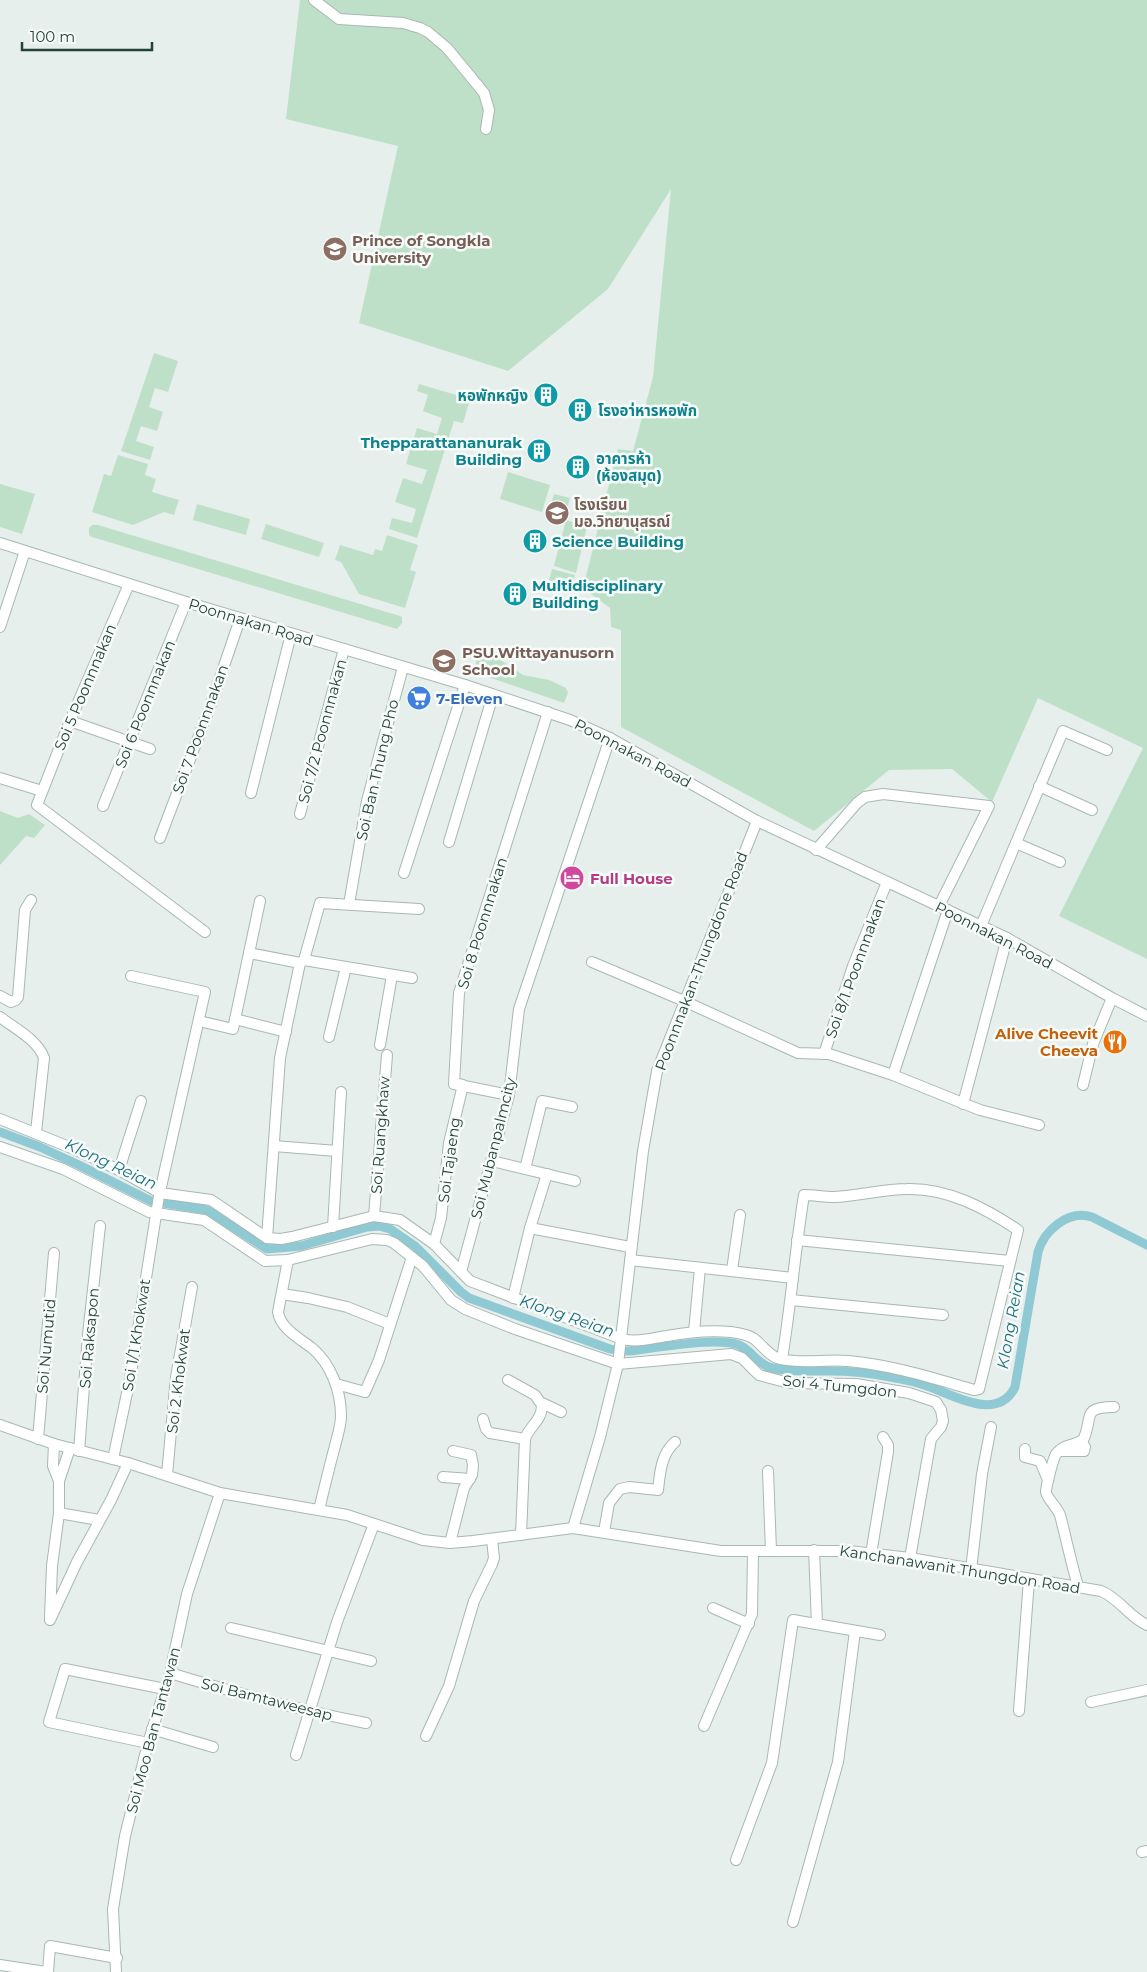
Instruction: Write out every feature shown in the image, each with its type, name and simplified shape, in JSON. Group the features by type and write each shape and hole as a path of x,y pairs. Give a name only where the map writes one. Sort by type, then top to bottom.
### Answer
{"street":[{"path":"314,0 339,19 402,23 428,32 447,48 484,92 489,110 486,130"},
{"name":"Poonnakan Road","path":"0,543 240,619 465,685 548,712 610,738 756,821 1007,938 1147,1016"},
{"path":"0,627 24,551"},
{"name":"Soi 5 Poonnnakan","path":"42,791 129,584"},
{"name":"Soi 6 Poonnnakan","path":"103,806 186,602"},
{"name":"Soi 7 Poonnnakan","path":"160,838 212,704 240,619"},
{"path":"251,793 291,634"},
{"name":"Soi 7/2 Poonnnakan","path":"300,814 344,649"},
{"name":"Soi Ban Thung Pho","path":"349,904 367,801 403,667"},
{"path":"404,873 465,685"},
{"path":"449,842 493,695"},
{"name":"Soi 8 Poonnnakan","path":"458,1084 460,993 548,712"},
{"path":"70,721 150,750"},
{"path":"981,926 1063,730 1107,750"},
{"name":"Soi Mubanpalmcity","path":"462,1272 509,1095 519,1009 610,738"},
{"path":"0,778 42,791 37,805 204,932"},
{"path":"1039,786 1092,810"},
{"path":"816,850 857,803 865,797 883,794 989,806 943,908 893,1075"},
{"name":"Poonnnakan-Thungdone Road","path":"618,1362 622,1340 630,1247 643,1152 657,1071 756,821"},
{"path":"1016,843 1060,862"},
{"name":"Soi 8/1 Poonnnakan","path":"824,1054 853,966 886,882"},
{"path":"0,996 10,1002 18,997 24,910 31,900"},
{"path":"199,1021 233,1029 260,901"},
{"path":"267,1238 280,1058 302,962 320,903 419,909"},
{"path":"963,1104 1007,938"},
{"path":"249,952 302,962 412,978"},
{"path":"592,962 684,1001 798,1053 829,1054 893,1075 980,1110 1039,1125"},
{"path":"330,1037 346,967"},
{"path":"380,1045 392,975"},
{"name":"Soi 1/1 Khokwat","path":"113,1459 130,1379 156,1212 205,992 131,976"},
{"path":"1083,1085 1096,1036 1112,998"},
{"path":"0,1017 34,1043 42,1052 44,1058 36,1132"},
{"path":"235,1019 286,1032"},
{"name":"Soi Ruangkhaw","path":"374,1216 386,1054"},
{"path":"458,1084 509,1095"},
{"name":"Soi Tajaeng","path":"434,1244 441,1218 449,1143 458,1084"},
{"path":"333,1227 341,1092"},
{"path":"119,1170 141,1101"},
{"path":"525,1169 542,1101 572,1107"},
{"path":"0,1119 36,1132 119,1170 160,1194 211,1200 267,1238 287,1238 374,1216 392,1218 404,1222 434,1244 470,1280 622,1340 635,1341 694,1332 728,1332 747,1335 758,1342 771,1355 782,1359 842,1360 880,1365 907,1370 977,1390 980,1389 1018,1230 998,1216 965,1200 908,1188 835,1197 804,1195 782,1359"},
{"path":"274,1146 337,1151"},
{"path":"0,1147 63,1169 144,1210 204,1220 265,1261 288,1260 378,1239 391,1242 427,1271 451,1300 465,1309 515,1330 618,1362 600,1437 573,1528"},
{"path":"492,1161 575,1181"},
{"path":"513,1298 530,1228 547,1174"},
{"path":"732,1270 740,1215"},
{"name":"Soi Raksapon","path":"59,1481 75,1449 100,1226"},
{"path":"530,1228 630,1247"},
{"path":"797,1240 1010,1261"},
{"name":"Soi Numutid","path":"38,1439 54,1253"},
{"path":"336,1384 365,1392 379,1360 412,1258"},
{"path":"288,1260 278,1312 282,1323 320,1356 336,1384 341,1418 318,1510"},
{"path":"630,1260 793,1278"},
{"path":"694,1332 700,1268"},
{"name":"Soi 2 Khokwat","path":"167,1475 176,1377 192,1287"},
{"path":"282,1294 347,1307 390,1324"},
{"path":"791,1300 943,1316"},
{"name":"Soi 4 Tumgdon","path":"618,1362 731,1354 742,1358 759,1375 789,1383 856,1384 909,1393 936,1402 941,1410 943,1421 931,1439 910,1558"},
{"path":"508,1380 535,1395 542,1403 561,1412"},
{"path":"521,1535 525,1439 528,1432 539,1419 542,1403"},
{"path":"1078,1586 1060,1515 1055,1503 1046,1492 1053,1460 1060,1451 1065,1445 1081,1441 1084,1438 1089,1416 1093,1410 1114,1407"},
{"path":"482,1419 490,1433 525,1439"},
{"name":"Kanchanawanit Thungdon Road","path":"0,1425 54,1444 128,1463 220,1493 347,1515 414,1538 450,1542 492,1539 573,1528 710,1550 753,1552 849,1551 910,1558 1029,1580 1078,1586 1106,1593 1147,1625"},
{"path":"971,1570 982,1474 991,1427"},
{"path":"871,1554 888,1452 888,1445 883,1437"},
{"path":"604,1532 609,1503 620,1488 658,1490 662,1463 675,1442"},
{"path":"54,1444 53,1466 59,1481 50,1620 128,1463"},
{"path":"1025,1449 1025,1457 1040,1461 1048,1483"},
{"path":"450,1542 464,1488 470,1479 473,1465 471,1454 453,1451"},
{"path":"768,1471 771,1551"},
{"path":"443,1477 470,1479"},
{"name":"Soi Moo Ban Tantawan","path":"116,1972 115,1891 125,1836 148,1743 170,1673 187,1594 220,1493"},
{"path":"58,1513 99,1520"},
{"path":"296,1755 328,1652 374,1524"},
{"path":"426,1736 449,1686 474,1601 492,1564 494,1558 492,1539"},
{"path":"814,1550 817,1624"},
{"path":"704,1726 750,1624 753,1605 753,1552"},
{"path":"1019,1711 1029,1580"},
{"path":"712,1608 750,1624"},
{"path":"736,1860 772,1763 793,1620 880,1634"},
{"path":"231,1628 371,1661"},
{"path":"793,1922 838,1762 854,1631"},
{"path":"148,1743 49,1722 65,1669 165,1689"},
{"name":"Soi Bamtaweesap","path":"170,1673 250,1697 310,1712 366,1722"},
{"path":"1091,1702 1147,1690"},
{"path":"152,1729 213,1747"},
{"path":"0,1965 47,1972 50,1946 117,1958"}],"green space":[{"path":"300,0 1147,0 1147,959 1059,916 1143,748 1038,698 992,802 952,769 889,770 814,831 621,727 621,630 611,627 610,608 583,588 618,449 633,451 653,377 671,189 608,289 508,371 359,323 398,146 286,119"},
{"path":"154,353 178,361 168,392 155,388 149,407 163,412 157,431 141,426 136,441 154,447 150,460 121,451"},
{"path":"419,384 470,399 463,423 454,421 417,538 389,529 392,518 412,523 416,509 395,502 403,478 422,484 427,470 406,464 417,428 437,434 442,418 423,411 428,395 417,391"},
{"path":"118,455 148,464 145,475 156,479 152,492 179,500 174,515 164,512 133,525 92,512 104,474 111,476"},
{"path":"508,472 550,485 542,512 500,499"},
{"path":"0,484 35,494 22,534 0,527"},
{"path":"554,494 570,498 564,521 547,517"},
{"path":"197,504 250,519 246,535 193,520"},
{"path":"566,520 587,526 576,573 554,566"},
{"path":"266,524 324,543 319,557 261,539"},
{"path":"92,525 98,525 400,616 402,617 402,623 397,629 92,537 89,535 89,528"},
{"path":"387,535 418,545 410,570 416,572 405,608 359,594 341,562 335,560 340,545 373,555 375,549 382,551"},
{"path":"552,569 575,575 571,590 548,584"},
{"path":"479,648 523,675 549,680 566,688 568,693 564,703 474,672"},
{"path":"0,811 18,818 29,814 45,825 34,838 26,836 0,865"}],"waterway":[{"name":"Klong Reian","path":"0,1132 40,1147 151,1201 207,1210 267,1249 301,1246 367,1227 379,1226 390,1229 415,1246 469,1298 610,1349 631,1351 701,1342 738,1344 761,1363 772,1368 793,1371 867,1373 915,1382 976,1404 998,1403 1007,1397 1015,1387 1038,1252 1051,1230 1066,1219 1083,1215 1092,1217 1147,1245"}],"place":[{"name":"Prince of Songkla University","path":"335,249"},
{"name":"หอพักหญิง","path":"546,395"},
{"name":"โรงอา่หารหอพัก","path":"580,410"},
{"name":"Thepparattananurak Building","path":"539,451"},
{"name":"อาคารห้า (ห้องสมุด)","path":"578,467"},
{"name":"โรงเรียน มอ.วิทยานุสรณ์","path":"557,513"},
{"name":"Science Building","path":"535,541"},
{"name":"Multidisciplinary Building","path":"515,594"},
{"name":"PSU.Wittayanusorn School","path":"444,661"},
{"name":"7-Eleven","path":"419,698"},
{"name":"Full House","path":"572,878"},
{"name":"Alive Cheevit Cheeva","path":"1115,1042"}]}
